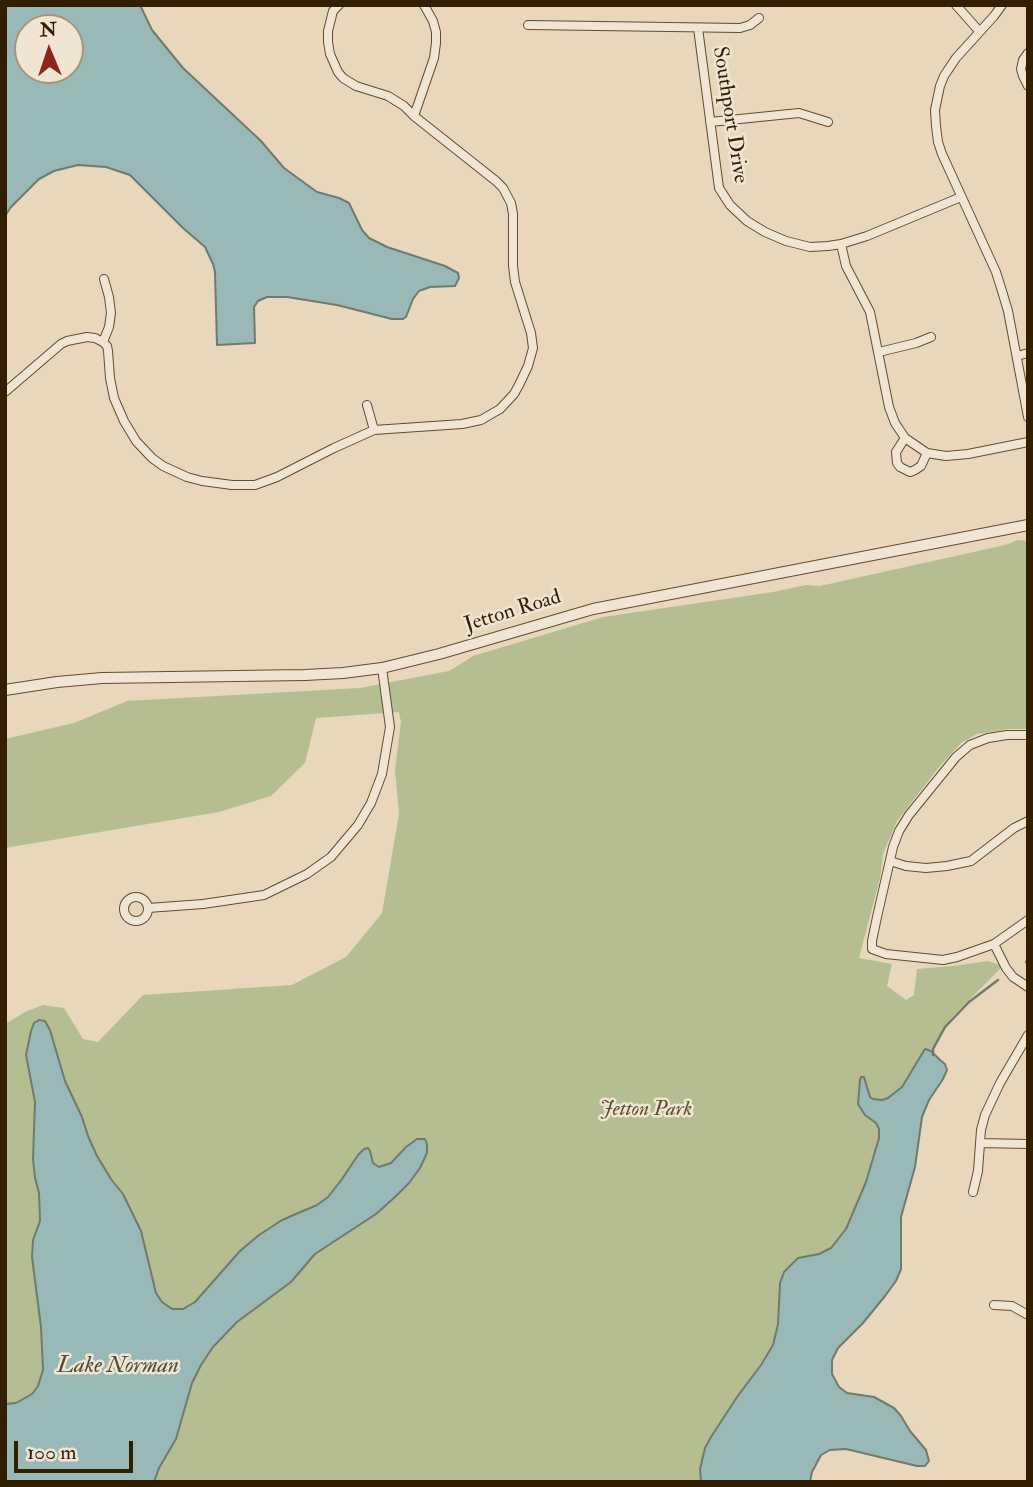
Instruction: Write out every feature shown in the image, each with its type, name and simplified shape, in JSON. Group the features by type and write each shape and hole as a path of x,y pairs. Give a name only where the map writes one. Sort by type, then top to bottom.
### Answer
{"street":[{"path":"5,392 53,349 78,338 95,338 107,346 111,389 131,432 152,458 187,477 232,485 255,485 278,477 374,430 472,422 500,410 514,394 528,366 533,348 515,282 513,214 507,194 484,171 404,106 388,96 356,86 343,78 330,54 328,30 333,11 338,5"},
{"path":"414,116 434,58 436,43 433,21 424,5"},
{"path":"956,5 979,31"},
{"path":"1002,5 944,76 935,110 938,142 996,272 1008,312 1028,417"},
{"path":"528,25 740,28 759,18"},
{"name":"Southport Drive","path":"698,27 719,188 736,212 765,232 810,247 841,244 961,197"},
{"path":"1028,53 1021,69 1028,86"},
{"path":"710,122 799,113 828,122"},
{"path":"841,244 846,266 870,312 889,407 905,438 927,453 953,456 1028,442"},
{"path":"103,342 110,327 111,313 104,279"},
{"path":"879,352 932,337"},
{"path":"1017,356 1028,353"},
{"path":"367,405 374,430"},
{"path":"905,438 896,452 895,458 900,467 915,470 921,466 927,453"},
{"name":"Jetton Road","path":"5,690 102,678 306,675 382,668 593,609 1028,525"},
{"path":"148,908 203,904 264,895 307,874 331,857 358,825 382,774 390,727 382,668"},
{"path":"1028,735 989,738 970,746 956,757 904,823 890,861 872,949 887,954 943,960 994,944 1028,920"},
{"path":"890,861 926,868 971,860 1014,828 1028,821"},
{"path":"994,944 1013,977 1028,987"},
{"path":"973,1192 983,1122 1000,1083 1028,1035"},
{"path":"980,1143 1028,1144"},
{"path":"994,1305 1012,1306 1028,1315"}],"green space":[{"name":"Jetton Park","path":"1018,540 1028,541 1028,729 977,734 961,743 897,821 883,854 880,878 859,958 892,964 887,986 906,1000 914,995 917,969 988,961 1003,966 953,1016 933,1049 925,1050 902,1087 888,1098 874,1100 870,1097 864,1077 861,1077 858,1104 879,1129 879,1138 866,1182 846,1229 831,1248 819,1254 798,1258 779,1304 773,1345 726,1416 700,1469 701,1482 154,1482 176,1439 192,1383 213,1347 237,1322 291,1282 315,1254 376,1214 409,1183 406,1147 385,1166 373,1164 371,1153 342,1179 328,1197 259,1235 240,1251 195,1302 183,1309 172,1309 162,1302 156,1293 141,1231 123,1194 104,1168 88,1136 65,1081 50,1030 34,1023 26,1058 35,1102 33,1159 39,1193 40,1221 33,1240 43,1370 38,1386 32,1394 16,1403 5,1404 5,1024 43,1005 64,1008 83,1039 98,1042 143,995 292,985 346,957 382,913 399,814 395,770 401,722 399,712 316,718 305,763 271,796 219,812 5,848 5,739 74,723 127,701 360,688 449,671 473,656 603,617 806,585 820,586"}],"water":[{"path":"5,5 140,5 152,30 183,68 261,141 284,168 317,192 349,203 362,230 369,238 387,247 445,266 458,273 459,278 455,286 430,287 419,291 403,319 392,319 337,305 287,297 267,297 258,301 254,307 255,343 217,345 215,272 205,247 130,175 106,167 78,165 54,171 39,179 5,216"},
{"name":"Lake Norman","path":"45,1021 50,1030 65,1081 97,1156 123,1194 141,1231 156,1293 162,1302 172,1309 183,1309 195,1302 240,1251 259,1235 328,1197 364,1149 368,1148 373,1163 379,1167 391,1163 417,1139 425,1139 427,1144 427,1153 420,1168 395,1197 376,1214 315,1254 291,1282 237,1322 213,1347 192,1383 176,1439 154,1482 5,1482 5,1404 16,1403 32,1394 38,1386 43,1370 41,1327 32,1257 33,1240 40,1221 39,1193 33,1159 35,1102 26,1055 31,1031 34,1023"},
{"path":"925,1049 945,1064 947,1070 922,1117 915,1167 901,1217 901,1269 885,1296 838,1348 832,1360 832,1374 839,1387 847,1393 874,1397 894,1408 926,1450 929,1461 925,1466 917,1466 846,1449 830,1450 821,1455 810,1482 701,1482 700,1469 705,1448 773,1345 778,1324 780,1283 784,1272 798,1258 819,1254 831,1248 846,1229 866,1182 879,1138 879,1129 858,1104 861,1077 864,1077 870,1097 882,1100 888,1098 902,1087"}],"waterway":[{"path":"933,1055 933,1049 945,1027 969,1002 998,980"}]}
